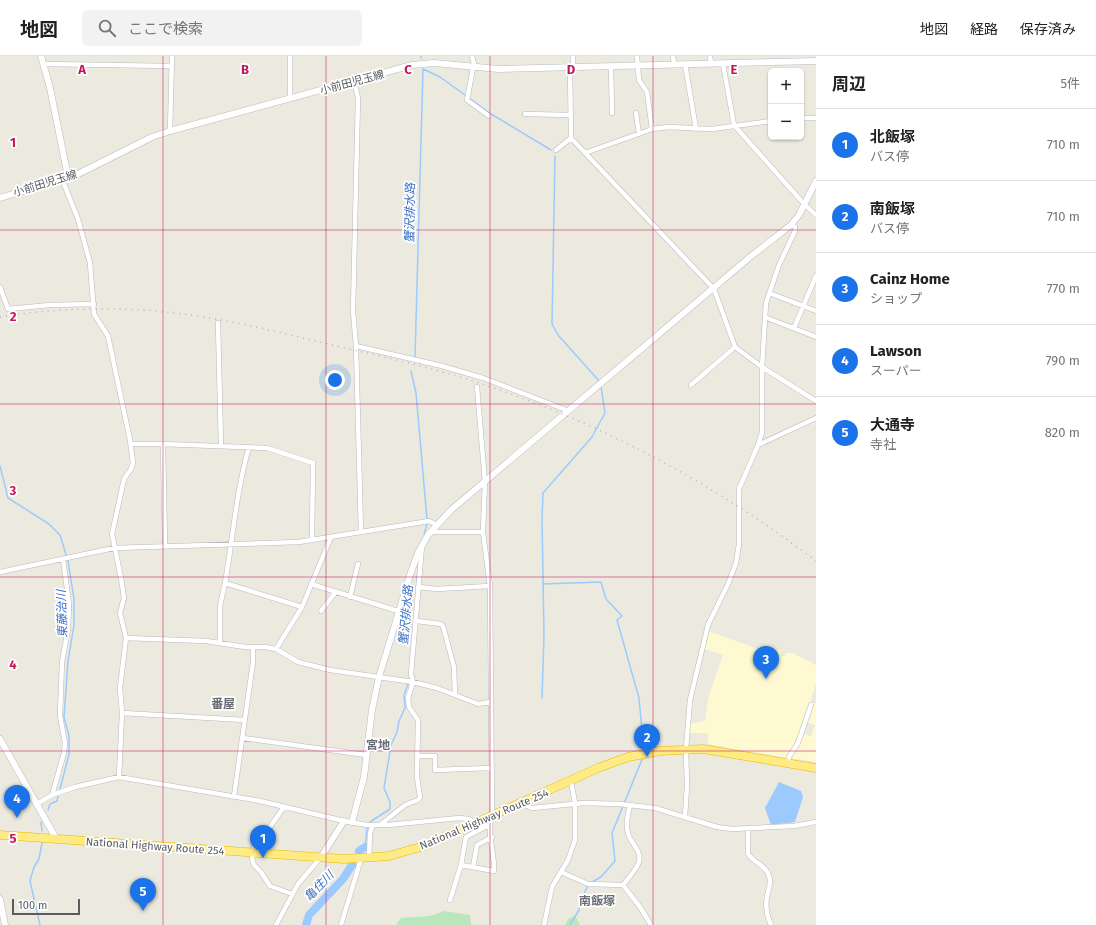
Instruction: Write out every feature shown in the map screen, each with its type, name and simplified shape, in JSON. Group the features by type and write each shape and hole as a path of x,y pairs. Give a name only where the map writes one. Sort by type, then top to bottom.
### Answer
{"highway":[{"name":"National Highway Route 254","path":"0,835 321,857 365,858 389,856 424,846 571,781 628,757 644,753 703,749 816,768"}],"street":[{"path":"41,56 44,64 65,178 90,263 94,314 108,336 131,444 133,463 124,479 116,510 112,534 122,578 124,598 120,613 126,638 120,688 122,713 119,777"},
{"path":"170,131 172,56"},
{"path":"290,56 290,99"},
{"path":"472,56 474,68 467,100 489,116"},
{"path":"573,56 571,138 714,288 735,348 762,368 816,401"},
{"path":"637,56 639,80 647,92 652,129"},
{"path":"673,56 674,64"},
{"path":"710,56 711,64"},
{"name":"小前田児玉線","path":"0,198 65,178 170,131 412,65 425,63 498,69 724,64 813,59"},
{"path":"44,64 172,66"},
{"path":"685,64 696,129"},
{"path":"724,64 734,125 805,205 816,215"},
{"path":"611,66 612,113"},
{"path":"354,81 358,98 353,311 356,346 361,532"},
{"path":"636,113 639,134"},
{"path":"525,114 571,115"},
{"path":"804,118 816,118"},
{"path":"585,154 652,129 668,127 696,129 768,121"},
{"path":"556,150 571,138"},
{"path":"352,822 364,777 366,755 379,677 414,562 422,545 431,532 451,510 791,225 805,205 816,181"},
{"path":"685,817 687,786 686,749 690,700 708,625 728,584 736,563 739,544 739,489 762,432 762,368 767,318 766,303 795,231 795,227 791,225"},
{"path":"794,328 816,276"},
{"path":"0,287 8,309 50,305 94,304"},
{"path":"810,291 816,294"},
{"path":"769,294 816,311"},
{"path":"767,318 816,337"},
{"path":"218,323 220,446"},
{"path":"356,346 455,370 569,411"},
{"path":"691,385 735,348"},
{"path":"461,865 494,871 492,838 489,825 492,816 490,586 483,532 484,482 477,387"},
{"path":"758,445 816,418"},
{"path":"131,444 267,448 313,463 312,540"},
{"path":"163,444 165,546"},
{"path":"220,643 220,606 232,544 233,520 248,447"},
{"path":"0,572 114,548 312,540 429,521 437,525"},
{"path":"431,532 483,532"},
{"path":"276,649 302,607 331,537"},
{"path":"380,825 405,805 418,800 420,797 417,777 419,756 418,720 409,707 408,698 412,682 422,545"},
{"path":"52,795 64,753 65,743 60,716 62,662 68,629 69,604 63,559"},
{"path":"350,597 358,564"},
{"path":"225,583 302,607"},
{"path":"311,584 335,593 398,611"},
{"path":"418,587 437,589 490,586"},
{"path":"321,611 335,593"},
{"path":"417,621 441,624 443,626 454,666 455,695"},
{"path":"126,638 220,643 276,649 305,664 330,670 412,682 437,688 478,704 490,702"},
{"path":"234,796 254,662 253,647"},
{"path":"788,764 789,757 798,742 811,705"},
{"path":"122,713 245,720"},
{"path":"243,738 366,755"},
{"path":"0,739 57,840"},
{"path":"419,756 434,756 435,770 491,768"},
{"path":"37,804 52,795 75,787 119,777 234,796 344,821 373,825 460,818 469,819 475,824"},
{"path":"544,925 552,887 570,854 575,840 576,803 571,781"},
{"path":"525,802 527,806 532,808 601,802 654,808 725,829 794,826 816,822"},
{"path":"623,885 636,867 639,857 627,832 630,805"},
{"path":"284,807 254,847 252,852 252,862 262,872 270,886 292,894"},
{"path":"276,925 292,894 321,857 344,821"},
{"path":"342,925 365,858 373,825"},
{"path":"450,900 461,865 466,838 489,825"},
{"path":"748,829 748,854 754,862 764,867 769,876 770,882 766,909 771,925"},
{"path":"473,867 477,845 492,838"},
{"path":"561,872 588,884 623,885"},
{"path":"623,885 640,907 651,925"},
{"path":"0,899 5,925"}],"shaded area":[{"path":"708,631 758,649 781,650 781,656 785,656 786,653 793,653 816,665 816,683 808,710 787,758 708,744 708,733 690,733 690,724 705,721 709,695 723,655 704,649"},
{"path":"813,703 816,703 816,762 791,758 803,734 811,736 815,725 807,722"}],"green space":[{"path":"444,911 470,915 471,925 396,925 401,918 430,916"},
{"path":"575,915 580,925 565,925 568,919"}],"water":[{"path":"779,782 801,791 803,797 795,822 771,825 765,808"}],"waterway":[{"name":"蟹沢排水路","path":"415,358 423,69 440,77 465,95"},
{"path":"469,98 491,114 551,150"},
{"path":"555,156 552,324 558,335 600,382"},
{"name":"蟹沢排水路","path":"411,371 416,393 427,519"},
{"path":"542,698 544,635 543,493 592,437 605,413 601,386"},
{"name":"東藤治川","path":"0,466 8,498 49,524 60,535 68,561 74,599 74,625 68,661 64,717 69,736 69,754 60,789"},
{"name":"蟹沢排水路","path":"424,534 427,524"},
{"name":"蟹沢排水路","path":"417,576 417,584"},
{"path":"543,584 601,582 606,599 622,616 617,620 639,698 644,751"},
{"name":"蟹沢排水路","path":"370,822 390,809 390,802 384,788 391,745 405,708 404,695 408,684"},
{"path":"592,882 601,877 615,861 612,833 643,757"},
{"path":"48,810 50,804 57,801 58,796"},
{"path":"41,822 42,831"},
{"name":"蟹沢排水路","path":"365,847 367,828"},
{"path":"40,925 30,881 34,867 39,859 42,843"},
{"name":"蟹沢排水路","path":"359,851 365,847"},
{"name":"亀住川","path":"306,925 309,915 343,879 352,865"},
{"path":"570,925 579,910 580,903 588,885"}],"railway":[{"path":"0,317 46,311 92,309 160,311 237,323 446,373 530,401 616,438 699,482 778,533 816,561"}],"place":[{"name":"Cainz Home","path":"766,679"},
{"name":"南飯塚","path":"647,757"},
{"name":"Lawson","path":"17,818"},
{"name":"北飯塚","path":"263,858"},
{"name":"大通寺","path":"143,911"}],"district":[{"name":"番屋","path":"223,704"},
{"name":"宮地","path":"378,745"},
{"name":"南飯塚","path":"597,901"}]}
